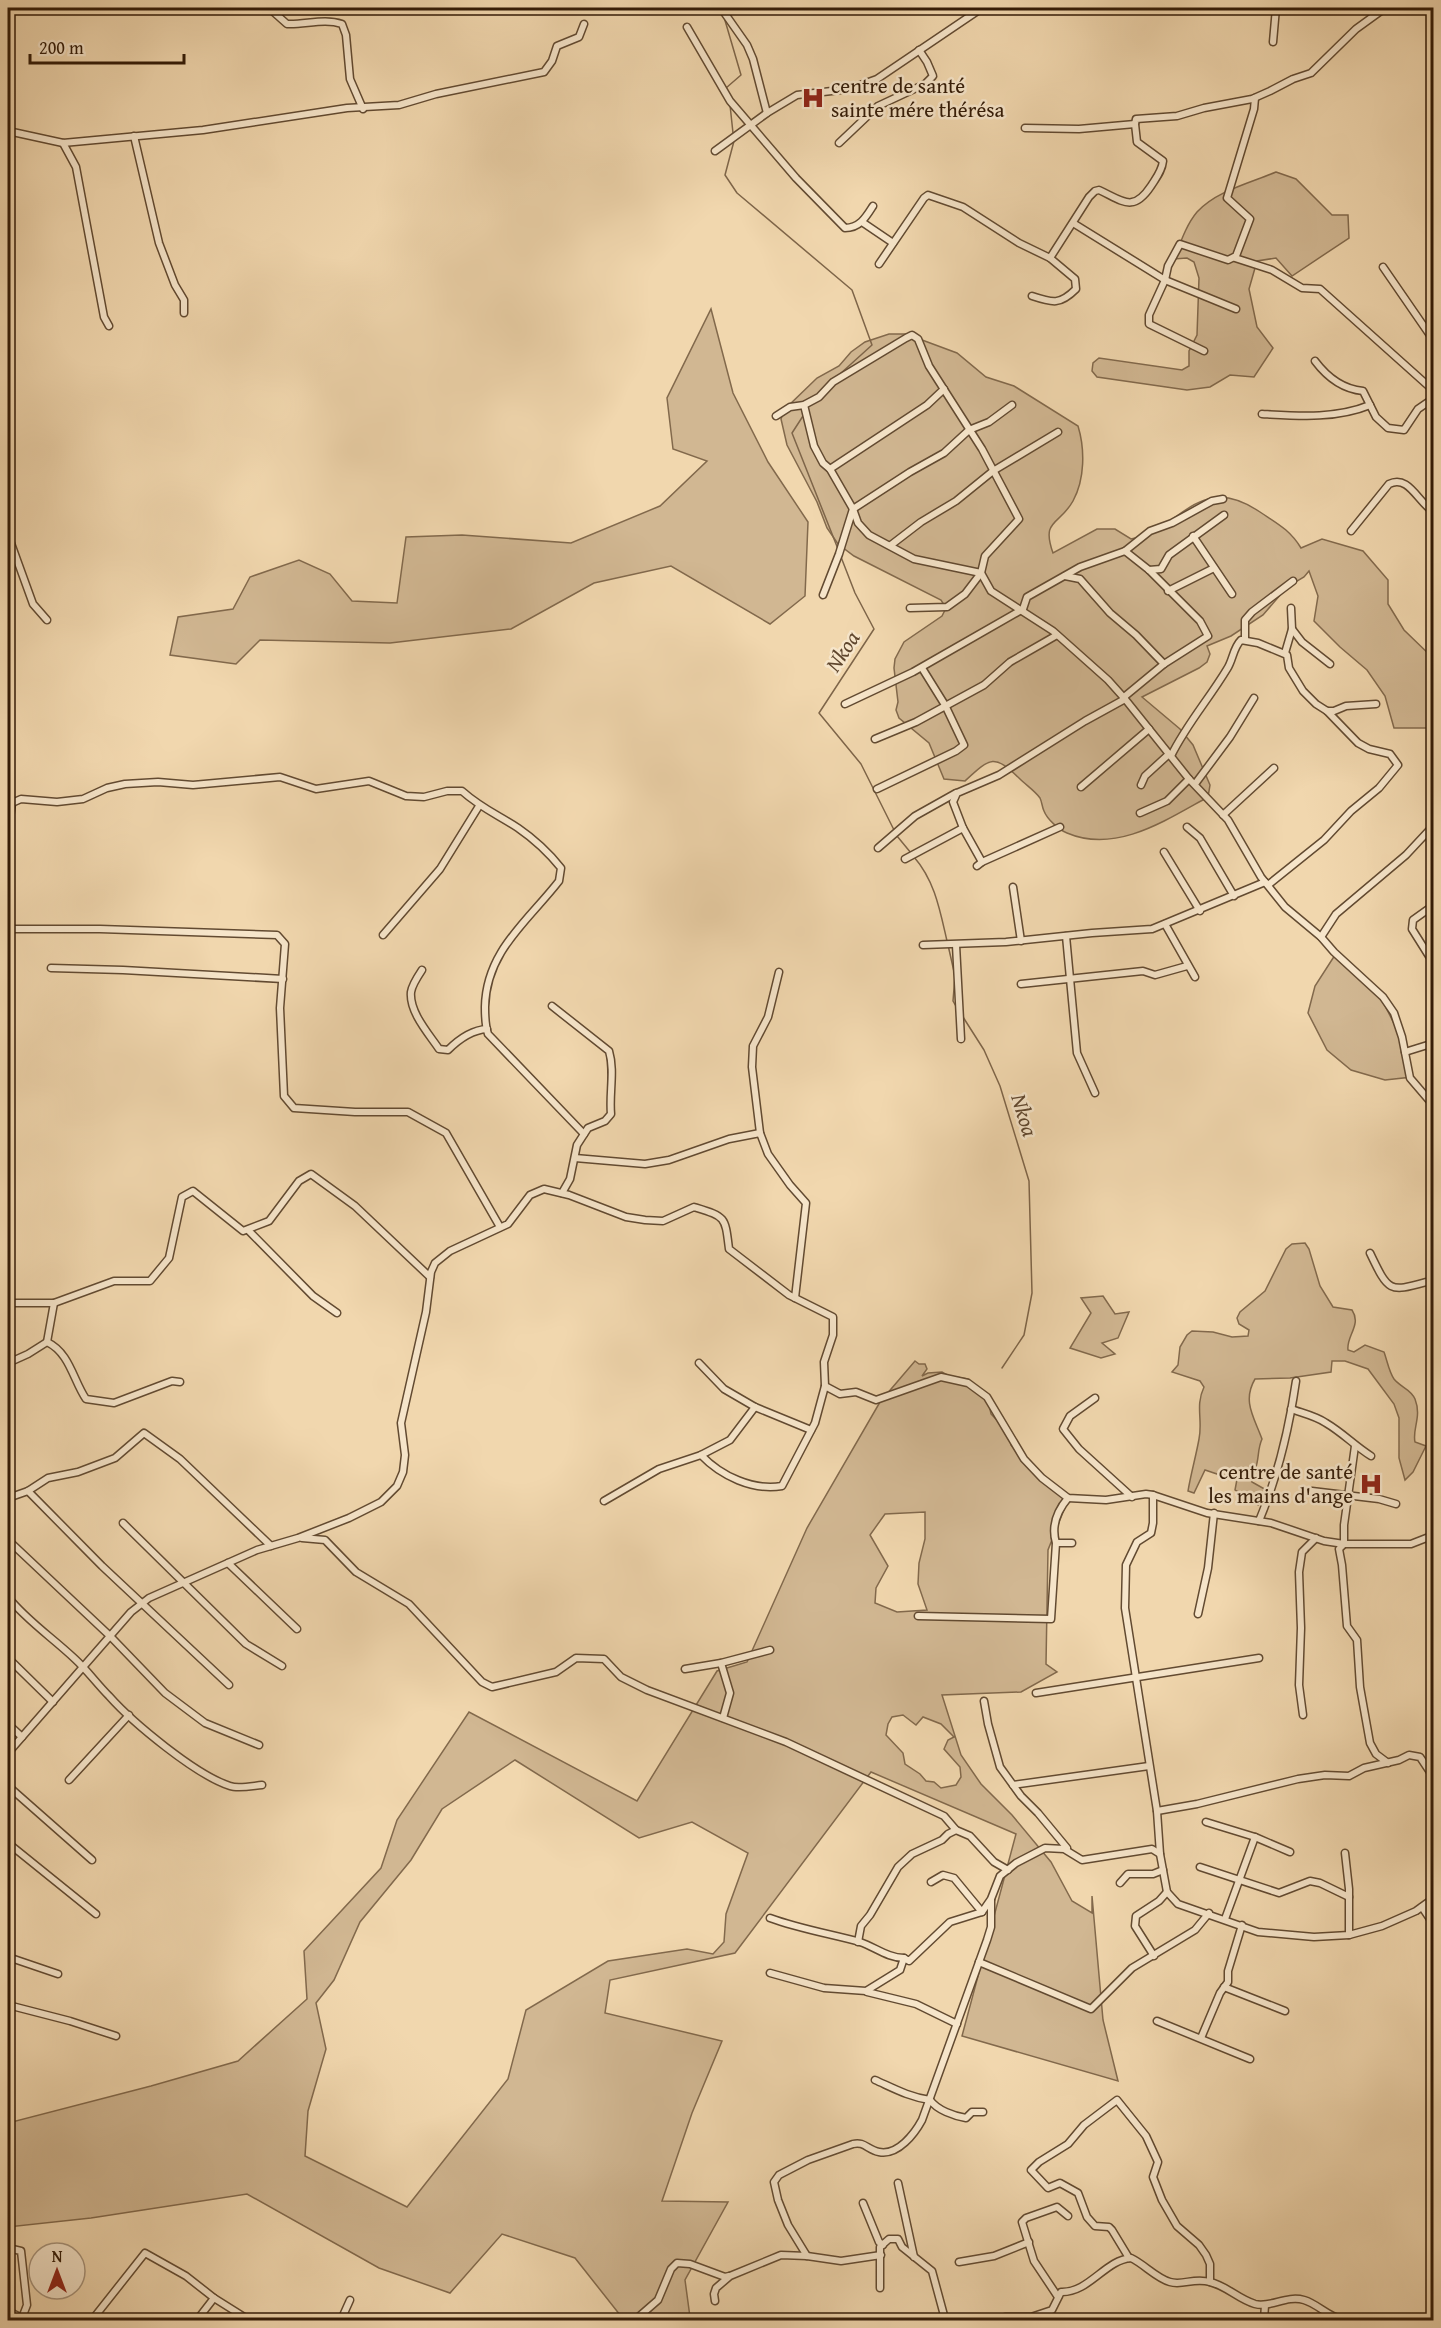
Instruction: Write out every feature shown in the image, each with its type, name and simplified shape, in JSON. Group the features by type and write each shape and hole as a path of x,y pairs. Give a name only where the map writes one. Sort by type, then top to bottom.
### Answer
{"street":[{"path":"269,8 287,24 302,25 332,21 342,24 346,35 350,79 363,109"},
{"path":"721,8 747,45 753,59 766,113"},
{"path":"715,151 766,113 797,95 862,86 878,79 982,8"},
{"path":"1274,42 1276,8"},
{"path":"1050,258 1095,190 1133,203 1144,196 1155,180 1163,161 1137,142 1136,119 1177,116 1255,98 1311,73 1356,29 1385,8"},
{"path":"8,131 63,143 203,130 346,108 363,109 399,105 436,94 544,72 557,46 579,37 584,24"},
{"path":"687,27 730,101 796,177 845,228 852,228 862,222 873,206"},
{"path":"838,143 878,106 925,84 933,76 919,50"},
{"path":"1234,258 1250,219 1227,198 1254,109 1255,98"},
{"path":"1025,128 1079,129 1135,124"},
{"path":"134,136 159,243 175,285 184,300 184,313"},
{"path":"63,143 76,167 104,317 109,326"},
{"path":"879,264 928,195 963,207 1019,243 1050,258 1075,279 1076,289 1066,299 1058,302 1032,296"},
{"path":"862,222 892,243"},
{"path":"1073,224 1165,280 1236,309"},
{"path":"1204,351 1149,324 1149,315 1179,244 1228,260 1234,258 1272,270 1302,288 1320,290 1434,391"},
{"path":"1383,267 1434,341"},
{"path":"776,416 790,407 804,405 819,397 833,382 912,335 918,339 929,366 982,449 1018,519 986,556 981,573 965,594 947,607 910,608"},
{"path":"1315,361 1324,373 1349,389 1363,391 1376,417 1388,428 1404,430 1418,409 1434,398"},
{"path":"830,469 927,405 944,389"},
{"path":"804,405 814,446 853,509 858,524 869,535 914,559 981,573 991,591 1023,609 1057,634 1125,698 1192,782 1223,815 1266,883 1285,907 1321,937 1383,997 1394,1013 1410,1078 1434,1107"},
{"path":"823,595 853,509 944,453 969,430 989,422 1012,405"},
{"path":"1262,414 1319,415 1355,411 1370,405"},
{"path":"891,545 921,522 956,501 993,471 1058,432"},
{"path":"1351,531 1389,484 1397,480 1403,482 1434,512"},
{"path":"845,704 922,668 1023,609 1027,597 1080,567 1125,551 1150,531 1172,523 1212,501 1223,499"},
{"path":"1149,570 1161,568 1169,555 1224,515"},
{"path":"8,535 33,604 47,620"},
{"path":"1193,536 1232,594"},
{"path":"879,849 915,816 957,793 999,775 1125,698 1164,664 1208,636 1200,621 1149,570 1125,551"},
{"path":"1168,591 1214,568"},
{"path":"1065,576 1080,579 1110,613 1136,635 1164,664"},
{"path":"1245,640 1245,620 1293,581"},
{"path":"1284,653 1292,629 1291,608"},
{"path":"1292,629 1302,642 1329,664"},
{"path":"875,739 916,722 984,685 1010,662 1057,634"},
{"path":"923,945 1021,941 1152,929 1200,911 1266,883 1323,840 1351,811 1380,788 1398,765 1390,754 1369,749 1358,743 1327,711 1316,704 1303,691 1289,668 1287,655 1245,640 1238,643 1228,668 1170,755 1145,776 1141,785"},
{"path":"877,789 964,745 945,705 922,668"},
{"path":"1140,813 1167,801 1192,782 1230,737 1254,698"},
{"path":"1327,711 1346,706 1377,704"},
{"path":"1081,787 1149,729"},
{"path":"1223,815 1274,768"},
{"path":"8,834 12,803 21,799 57,802 83,799 107,788 158,782 193,785 280,777 316,789 369,780 406,796 424,797 447,791 462,791 479,806 518,828 550,854 561,868 559,881 502,949 486,988 487,1029 488,1034 584,1134"},
{"path":"957,793 953,802 980,864 1060,827"},
{"path":"383,935 440,868 479,806"},
{"path":"1321,937 1336,914 1406,855 1434,825"},
{"path":"1187,827 1200,838 1234,896"},
{"path":"905,859 963,828"},
{"path":"1164,852 1200,911"},
{"path":"1013,887 1021,941"},
{"path":"1434,904 1413,920 1412,929 1434,964"},
{"path":"1165,924 1195,978"},
{"path":"8,929 100,929 277,935 285,944 280,1008 284,1096 294,1108 355,1112 408,1112 446,1132 500,1227"},
{"path":"1066,936 1077,1053 1095,1093"},
{"path":"956,945 961,1039"},
{"path":"1022,984 1143,971 1155,975 1187,966"},
{"path":"51,968 283,978"},
{"path":"422,970 411,992 413,1005 421,1023 439,1049 448,1050 477,1030 487,1029"},
{"path":"779,972 768,1017 753,1046 752,1067 760,1133 768,1154 806,1203 795,1298"},
{"path":"552,1006 609,1051 613,1062 609,1094 611,1114 605,1121 588,1128 577,1145 570,1179 562,1193"},
{"path":"1405,1052 1434,1043"},
{"path":"575,1158 645,1164 669,1160 729,1139 760,1133"},
{"path":"8,1303 54,1304 114,1281 150,1281 169,1258 182,1197 193,1191 243,1232 269,1221 299,1181 311,1174 355,1206 430,1277"},
{"path":"8,1753 131,1612 149,1598 228,1563 349,1518 381,1502 396,1486 403,1472 405,1455 401,1423 426,1312 430,1277 435,1263 450,1251 508,1224 530,1195 544,1189 562,1193 626,1217 645,1220 663,1221 694,1207 719,1215 726,1225 729,1250 795,1298 833,1317 833,1335 824,1362 825,1386 811,1430 782,1486 774,1488 727,1476 711,1466 700,1455"},
{"path":"248,1230 313,1296 337,1313"},
{"path":"1370,1253 1383,1282 1392,1288 1434,1280"},
{"path":"8,1363 47,1342 54,1304"},
{"path":"47,1342 57,1347 70,1365 79,1389 86,1399 114,1403 172,1382 180,1382"},
{"path":"699,1363 724,1389 755,1407 811,1430"},
{"path":"825,1386 840,1394 856,1392 876,1400 941,1377 968,1383 987,1397 1024,1459 1042,1478 1068,1498 1106,1500 1153,1495 1214,1514 1259,1521 1344,1544 1411,1544 1434,1534"},
{"path":"1259,1521 1278,1471 1296,1381"},
{"path":"1095,1398 1070,1416 1063,1429 1079,1449 1131,1497"},
{"path":"604,1501 659,1469 700,1455 730,1440 755,1407"},
{"path":"1291,1409 1324,1421 1371,1456"},
{"path":"8,1498 28,1491 48,1478 78,1472 115,1458 144,1433 180,1459 271,1546"},
{"path":"1355,1446 1344,1544 1339,1549 1339,1558 1342,1565 1347,1626 1358,1640 1360,1687 1370,1743 1376,1754 1388,1762"},
{"path":"28,1491 142,1603 230,1685"},
{"path":"1312,1491 1379,1499 1396,1504"},
{"path":"1153,1495 1151,1533 1137,1542 1126,1566 1125,1608 1157,1811 1160,1854 1167,1892 1178,1904 1258,1932 1303,1937 1349,1935 1383,1926 1422,1907 1434,1898"},
{"path":"918,1616 1051,1619 1056,1543 1054,1521 1068,1498"},
{"path":"1198,1614 1208,1568 1214,1514"},
{"path":"123,1523 246,1644 282,1666"},
{"path":"298,1538 325,1540 356,1572 409,1604 482,1682 492,1687 556,1672 576,1658 604,1659 621,1677 647,1690 786,1742 944,1816 956,1830 970,1836 994,1862 1008,1870"},
{"path":"1304,1715 1299,1685 1301,1628 1299,1572 1302,1552 1316,1538"},
{"path":"8,1539 110,1636 165,1693 205,1723 259,1745"},
{"path":"1056,1543 1072,1543"},
{"path":"228,1563 297,1629"},
{"path":"8,1597 18,1610 50,1634 84,1667 109,1697 198,1770 231,1787 262,1785"},
{"path":"685,1669 721,1663 770,1650"},
{"path":"8,1658 53,1702"},
{"path":"1036,1693 1259,1658"},
{"path":"721,1663 730,1693 723,1718"},
{"path":"984,1701 987,1724 1000,1767 1072,1853 1082,1860 1152,1849 1160,1854"},
{"path":"69,1779 129,1715"},
{"path":"8,1724 22,1737"},
{"path":"1157,1811 1197,1804 1298,1779 1325,1775 1349,1776 1364,1768 1399,1760 1409,1755 1420,1757 1434,1778"},
{"path":"1013,1785 1149,1766"},
{"path":"8,1786 92,1860"},
{"path":"1206,1822 1290,1852"},
{"path":"858,1942 861,1926 898,1867 912,1854 942,1840 956,1830"},
{"path":"1225,1919 1255,1838"},
{"path":"8,1843 96,1914"},
{"path":"770,1918 858,1942 909,1961 950,1922 982,1912 991,1899 1000,1876 1016,1863 1045,1848 1064,1849 1072,1853"},
{"path":"1345,1853 1349,1897 1349,1935"},
{"path":"1200,1867 1279,1893 1310,1881 1320,1883 1349,1897"},
{"path":"1120,1882 1128,1874 1153,1874 1163,1870"},
{"path":"931,1882 943,1875 954,1878 982,1912"},
{"path":"1154,1956 1135,1926 1136,1916 1159,1901 1167,1892"},
{"path":"807,2256 788,2225 774,2182 779,2175 808,2160 853,2144 860,2142 878,2152 890,2150 912,2136 930,2100 991,1927 991,1899"},
{"path":"1422,1907 1434,1925"},
{"path":"979,1962 1091,2009 1132,1968 1195,1930 1209,1913"},
{"path":"1201,2038 1227,1982 1228,1971 1242,1925"},
{"path":"8,1957 58,1974"},
{"path":"866,1991 900,1970 904,1958"},
{"path":"770,1973 824,1988 866,1991 916,2004 957,2024"},
{"path":"1224,1987 1285,2011"},
{"path":"8,2005 116,2036"},
{"path":"1157,2021 1250,2059"},
{"path":"875,2080 909,2096 930,2100 934,2106 960,2117 966,2118 972,2112 983,2112"},
{"path":"1129,2258 1109,2227 1095,2226 1087,2217 1078,2193 1060,2183 1048,2188 1031,2170 1039,2162 1068,2144 1084,2125 1117,2100 1146,2136 1158,2162 1153,2177 1162,2200 1177,2226 1199,2245 1206,2255 1210,2264 1210,2282"},
{"path":"898,2183 914,2257"},
{"path":"863,2203 879,2242 883,2245"},
{"path":"1058,2297 1034,2261 1022,2222 1026,2218 1057,2207 1068,2216"},
{"path":"880,2288 881,2254 879,2253 889,2239 898,2239 902,2247 932,2271 946,2320"},
{"path":"959,2262 994,2256 1029,2242"},
{"path":"8,2248 21,2251 27,2305 24,2319 8,2311"},
{"path":"93,2320 144,2253 186,2276 214,2298 249,2320"},
{"path":"635,2320 658,2300 670,2268 677,2263 690,2264 725,2277 781,2255 841,2261 881,2254"},
{"path":"993,2320 1006,2317 1031,2317 1052,2310 1061,2292 1067,2292 1090,2281 1119,2259 1129,2258 1139,2262 1168,2282 1179,2283 1196,2279 1210,2282 1229,2289 1240,2298 1265,2306 1283,2299 1303,2300 1329,2316 1344,2320"},
{"path":"715,2301 716,2288 730,2276"},
{"path":"197,2320 214,2298"},
{"path":"341,2320 350,2300"},
{"path":"1264,2320 1265,2306"},
{"path":"1371,2320 1394,2320"}],"shaded area":[{"path":"1276,172 1296,179 1332,215 1348,215 1349,238 1292,276 1276,258 1257,261 1249,289 1257,327 1273,348 1254,377 1230,375 1210,387 1187,390 1097,377 1092,371 1093,363 1099,358 1182,370 1189,366 1189,351 1197,335 1199,278 1194,262 1187,258 1174,259 1184,235 1197,212 1214,198"},
{"path":"711,309 733,393 768,462 808,522 805,596 770,624 671,566 594,583 511,629 390,643 260,640 236,664 170,655 178,617 233,609 250,577 299,560 330,574 352,601 397,603 406,537 462,535 571,543 660,506 707,461 673,449 667,398"},
{"path":"889,334 906,334 957,353 986,377 1014,386 1078,426 1083,454 1082,474 1073,501 1050,528 1053,553 1097,529 1115,529 1131,539 1149,533 1206,499 1222,497 1239,501 1260,512 1288,532 1301,548 1322,539 1363,551 1388,580 1388,604 1404,630 1433,658 1433,724 1428,728 1394,728 1385,696 1367,670 1314,621 1318,596 1309,571 1304,577 1287,587 1263,615 1231,636 1207,646 1210,654 1207,662 1142,697 1180,729 1193,745 1210,785 1208,797 1140,832 1104,839 1085,838 1067,833 1050,821 1038,795 998,762 987,763 965,781 944,779 929,743 899,718 896,710 898,702 894,668 895,659 904,642 942,616 946,608 941,600 854,556 838,544 827,528 817,502 787,445 781,419 784,410 817,378 839,366 851,352 865,342"},
{"path":"1335,955 1381,998 1401,1037 1412,1077 1385,1080 1351,1070 1327,1050 1308,1013 1315,986"},
{"path":"1305,1243 1309,1249 1320,1286 1333,1307 1352,1310 1355,1315 1355,1326 1349,1340 1348,1350 1354,1352 1365,1345 1384,1352 1394,1379 1415,1399 1418,1411 1415,1442 1426,1446 1413,1472 1405,1480 1399,1458 1399,1418 1394,1404 1368,1369 1345,1361 1332,1361 1331,1372 1290,1378 1255,1379 1251,1387 1249,1402 1262,1439 1252,1482 1268,1491 1268,1497 1258,1505 1235,1490 1238,1474 1228,1471 1226,1477 1205,1470 1194,1493 1188,1491 1199,1439 1200,1400 1204,1387 1200,1381 1172,1372 1178,1365 1180,1347 1192,1331 1213,1332 1232,1337 1248,1336 1249,1330 1239,1324 1237,1318 1240,1312 1265,1291 1286,1249 1292,1244"},
{"path":"1103,1296 1115,1314 1129,1312 1118,1338 1102,1343 1115,1354 1101,1358 1070,1348 1091,1313 1081,1298"},
{"path":"915,1361 925,1364 927,1369 922,1376 942,1372 949,1376 968,1379 989,1404 991,1414 1011,1435 1011,1445 1040,1480 1069,1497 1048,1550 1046,1664 1057,1672 1021,1692 942,1695 961,1755 981,1784 1012,1815 1051,1862 1072,1901 1092,1913 1092,1896 1103,2020 1118,2081 962,2036 1016,1834 871,1772 735,1953 610,1980 605,2013 722,2041 692,2113 662,2201 728,2202 685,2280 690,2317 701,2320 624,2320 575,2258 502,2234 450,2293 379,2268 247,2194 91,2218 8,2227 8,2123 238,2061 307,1999 304,1951 381,1868 397,1820 469,1712 637,1801 717,1671 747,1662 807,1528 880,1402","holes":["925,1512 925,1539 919,1563 918,1584 927,1610 897,1612 875,1603 876,1588 888,1566 870,1535 885,1514","903,1715 916,1725 923,1717 941,1724 954,1737 948,1740 944,1749 960,1767 961,1777 956,1785 941,1788 934,1782 926,1781 905,1764 903,1753 886,1735 892,1717","515,1760 639,1838 692,1822 748,1853 726,1914 724,1942 713,1954 687,1949 608,1961 526,2010 508,2079 407,2207 305,2156 308,2111 326,2049 316,2003 334,1980 360,1922 411,1860 442,1809"]}],"waterway":[{"name":"Nkoa","path":"724,17 741,75 726,88"},
{"name":"Nkoa","path":"730,105 733,133"},
{"name":"Nkoa","path":"734,141 725,175 737,193 852,290 872,345 840,374"},
{"name":"Nkoa","path":"803,416 792,433 838,549"},
{"name":"Nkoa","path":"841,557 855,593 874,629 819,713 861,764 895,832"},
{"name":"Nkoa","path":"897,836 911,853"},
{"name":"Nkoa","path":"914,857 932,886 947,941"},
{"name":"Nkoa","path":"948,945 955,976 953,1001 957,1008"},
{"name":"Nkoa","path":"963,1017 984,1050 1000,1086 1029,1181 1032,1293 1024,1335 1002,1368"}],"place":[{"name":"centre de santé sainte mére thérésa","path":"813,98"},
{"name":"centre de santé les mains d'ange","path":"1371,1484"}]}
